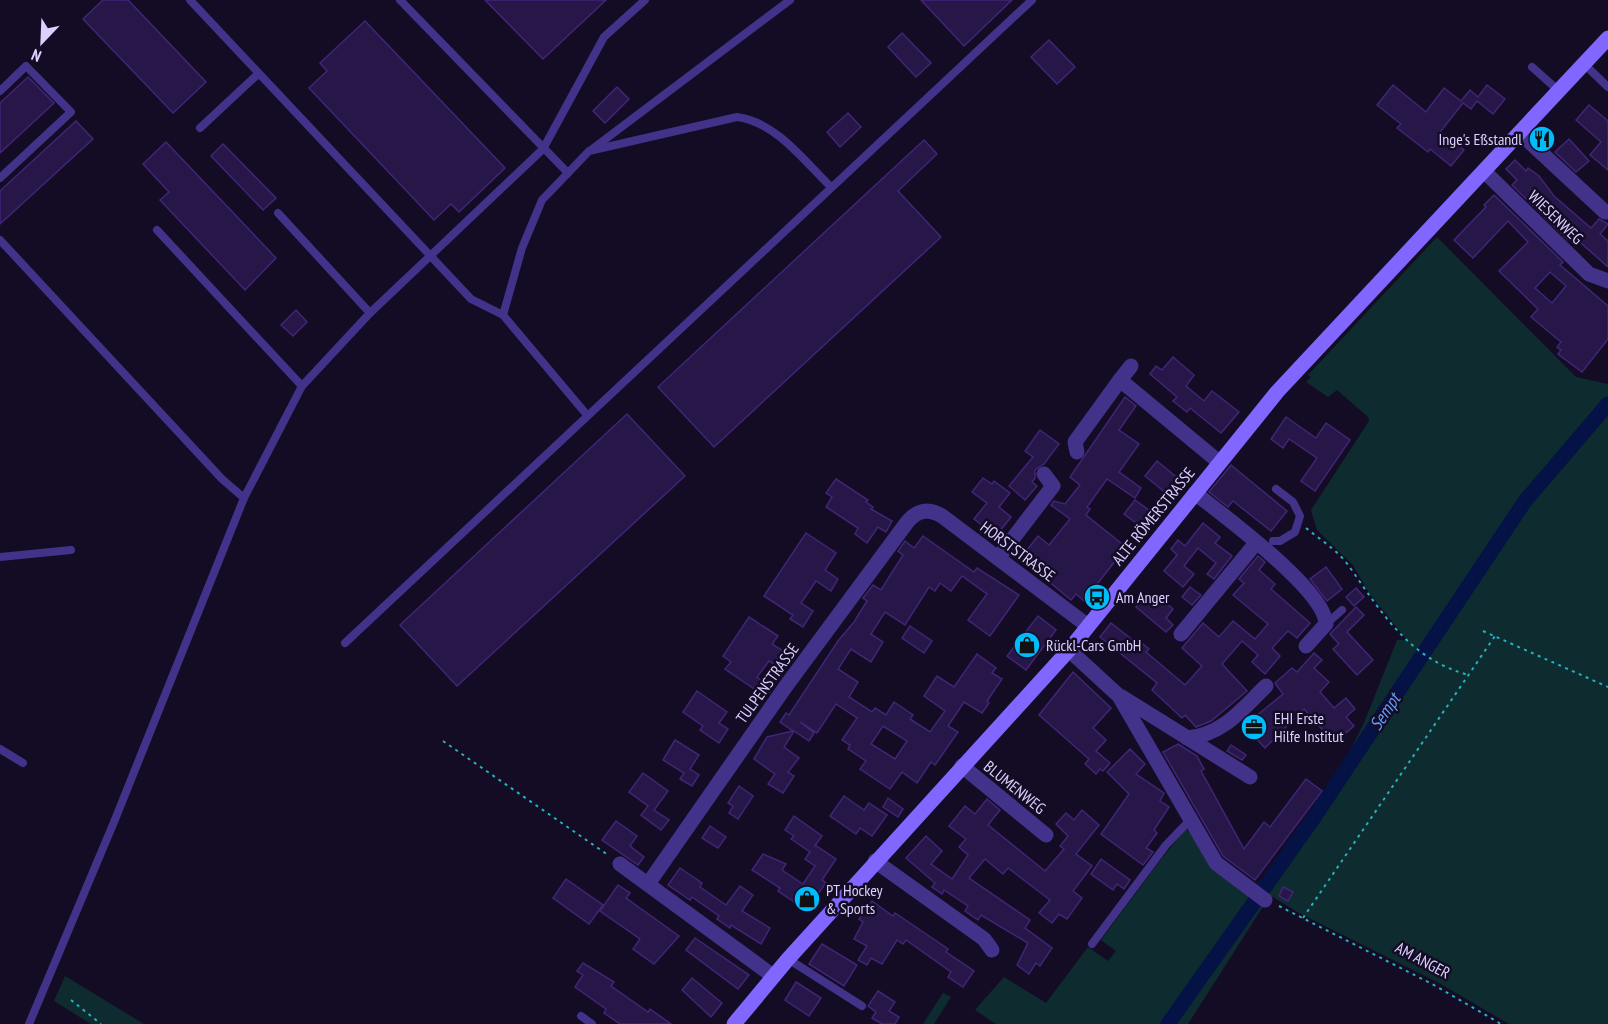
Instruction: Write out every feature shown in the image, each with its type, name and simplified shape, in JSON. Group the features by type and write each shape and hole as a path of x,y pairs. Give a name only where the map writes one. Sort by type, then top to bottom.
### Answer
{"main road":[{"name":"ALTE RÖMERSTRASSE","path":"734,1024 773,976 875,861 1069,650 1277,392 1608,38"}],"street":[{"path":"1520,133 1605,212"},
{"name":"WIESENWEG","path":"1484,171 1589,274 1608,281"},
{"path":"1077,452 1075,442 1131,366"},
{"path":"1120,380 1220,462"},
{"path":"998,558 1053,486 1044,474"},
{"path":"1195,493 1295,576 1326,615 1326,624 1306,646"},
{"name":"HORSTSTRASSE","path":"924,511 942,516 1088,626"},
{"name":"TULPENSTRASSE","path":"648,884 786,686 908,521 924,511"},
{"path":"1180,634 1256,543"},
{"path":"1069,650 1119,696 1250,777"},
{"path":"1187,738 1201,737 1223,727 1266,686"},
{"path":"1119,696 1216,862 1265,900"},
{"name":"BLUMENWEG","path":"962,766 1046,835"},
{"path":"875,861 984,939 992,950"},
{"path":"621,864 773,976"}],"lane":[{"path":"190,0 471,299 502,315 587,415"},
{"path":"400,0 568,173"},
{"path":"28,1024 114,822 244,498 302,386 370,313 543,149 604,37 645,0"},
{"path":"502,315 522,248 542,200 589,151 790,0"},
{"path":"345,643 1032,0"},
{"path":"1584,64 1608,87"},
{"path":"0,91 26,66 71,112 0,178"},
{"path":"1532,67 1559,91"},
{"path":"200,128 258,74"},
{"path":"589,151 737,117 752,119 783,140 831,187"},
{"path":"278,213 370,313"},
{"path":"157,230 302,386"},
{"path":"0,240 222,479 244,498"},
{"path":"1273,541 1289,537 1299,523 1300,516 1293,502 1276,489"},
{"path":"0,557 71,550"},
{"path":"1326,624 1342,610"},
{"path":"0,749 23,763"},
{"path":"1092,944 1166,844 1190,820"},
{"path":"788,959 862,1006"},
{"path":"581,1016 592,1024"}],"path":[{"path":"1299,523 1340,556 1368,596 1415,649 1448,669 1469,675"},
{"path":"1483,631 1608,687"},
{"path":"1303,918 1495,636"},
{"path":"443,741 621,864"},
{"name":"AM ANGER","path":"1265,900 1434,984 1501,1024"},
{"path":"71,1000 101,1024"}],"green space":[{"path":"1437,237 1576,377 1608,384 1608,1024 1509,1024 1439,983 1299,913 1255,886 1263,878 1284,870 1308,837 1340,785 1350,751 1364,723 1397,640 1407,640 1369,593 1353,565 1317,530 1311,510 1369,421 1368,417 1337,390 1328,397 1306,382 1311,377 1308,375"},
{"path":"1186,829 1264,905 1188,1024 996,1024 975,1010 1004,977 1046,1003 1088,947 1108,961 1116,951 1101,940"},
{"path":"65,976 144,1024 91,1024 54,1001"},
{"path":"943,993 951,997 934,1024 923,1024"}],"building":[{"path":"103,0 128,0 206,82 173,113 83,19"},
{"path":"485,0 606,0 543,59"},
{"path":"921,0 1012,0 964,46"},
{"path":"365,21 505,168 459,212 451,204 434,220 309,88 327,71 320,63"},
{"path":"902,33 931,63 916,77 888,47"},
{"path":"1049,40 1075,67 1057,84 1031,57"},
{"path":"28,77 54,103 0,153 0,103"},
{"path":"1393,85 1426,112 1444,88 1461,101 1470,90 1478,97 1487,85 1505,99 1493,114 1477,101 1471,109 1463,103 1440,132 1464,150 1451,166 1430,149 1428,152 1397,128 1401,124 1377,105"},
{"path":"617,87 629,99 605,123 593,111"},
{"path":"1589,105 1608,121 1608,170 1590,155 1601,142 1576,120"},
{"path":"848,113 861,127 840,147 827,132"},
{"path":"76,121 93,139 0,224 0,191"},
{"path":"1569,139 1589,161 1576,172 1555,152"},
{"path":"924,140 937,154 898,191 941,237 714,447 658,387"},
{"path":"166,142 276,258 245,290 160,200 169,192 143,164"},
{"path":"223,144 276,198 263,210 211,156"},
{"path":"1515,160 1526,171 1528,168 1539,176 1554,196 1591,228 1599,219 1608,224 1600,234 1608,241 1608,267 1573,236 1568,240 1512,185 1517,180 1506,169"},
{"path":"1494,195 1563,262 1560,265 1608,306 1608,339 1582,372 1558,354 1561,350 1557,347 1561,342 1531,317 1538,309 1499,271 1528,242 1508,221 1473,258 1454,240 1486,207 1484,205","holes":["1550,272 1566,286 1552,303 1535,288"]},
{"path":"296,310 307,322 293,336 281,325"},
{"path":"1173,357 1194,375 1186,386 1204,401 1212,391 1239,412 1221,433 1190,408 1187,412 1173,401 1177,397 1150,374 1156,366 1162,370"},
{"path":"1125,397 1136,406 1119,430 1139,444 1119,472 1141,488 1135,498 1107,479 1087,507 1090,509 1086,515 1126,547 1084,601 1076,594 1071,600 1041,575 1047,567 1027,550 1038,536 1049,545 1070,519 1051,505 1054,501 1065,504 1080,485 1070,477"},
{"path":"627,414 685,476 457,686 400,625"},
{"path":"1286,417 1316,438 1326,423 1350,440 1315,491 1301,481 1317,458 1289,439 1283,448 1271,439"},
{"path":"1040,430 1059,444 1044,464 1035,470 1035,478 1032,482 1037,486 1025,500 1009,486 1033,457 1025,451"},
{"path":"1157,461 1179,479 1167,494 1145,476"},
{"path":"1231,465 1287,511 1271,531 1233,501 1228,507 1209,492"},
{"path":"983,478 992,484 994,481 1010,493 999,507 1011,517 996,536 974,519 987,503 972,492"},
{"path":"836,479 868,500 866,502 873,507 871,509 892,521 886,532 878,527 867,543 855,534 858,528 826,507 832,497 826,493"},
{"path":"1135,500 1150,511 1140,526 1124,514"},
{"path":"1203,523 1220,537 1215,543 1232,556 1214,579 1207,574 1216,563 1198,548 1184,566 1194,574 1183,587 1164,571 1177,555 1171,549 1178,540 1185,546"},
{"path":"806,533 836,553 825,570 838,579 831,591 816,581 801,603 813,611 803,627 790,619 793,615 764,596"},
{"path":"923,536 974,572 977,568 1019,595 990,636 968,620 987,594 962,576 951,591 940,583 935,591 929,587 905,625 885,612 871,634 883,642 871,662 851,649 838,669 858,682 849,697 872,712 875,708 886,715 894,702 913,715 910,719 930,732 945,711 924,696 937,676 954,687 977,654 996,668 992,673 1002,679 982,713 964,702 948,726 958,732 935,765 931,762 917,783 902,772 890,789 860,769 866,761 848,749 850,745 842,740 857,718 836,704 817,733 800,722 814,733 809,741 794,731 784,747 799,758 788,772 794,776 783,793 768,784 775,774 754,759 767,737 793,731 780,722 786,713 789,715 838,641 854,622 867,601 863,598 873,585 881,590 903,555 898,551 905,541 914,548","holes":["883,726 907,741 895,759 871,744"]},
{"path":"1258,556 1265,562 1259,570 1275,584 1271,589 1310,623 1297,638 1288,631 1272,648 1280,656 1265,674 1252,662 1258,655 1242,641 1222,664 1247,691 1211,721 1196,727 1185,715 1182,718 1152,690 1157,683 1100,637 1111,623 1134,641 1137,639 1149,649 1146,652 1185,685 1202,666 1182,648 1203,623 1219,637 1233,621 1255,639 1268,624 1233,595 1244,583 1239,579"},
{"path":"1326,567 1342,589 1327,601 1310,579"},
{"path":"1190,587 1201,595 1192,605 1182,597"},
{"path":"1356,588 1364,597 1354,606 1346,597"},
{"path":"1148,593 1161,604 1164,601 1173,609 1166,618 1173,625 1166,632 1136,607"},
{"path":"1356,607 1364,615 1347,632 1373,660 1357,675 1333,649 1339,644 1330,634"},
{"path":"1038,616 1056,630 1026,670 1007,656"},
{"path":"749,617 778,636 772,644 783,651 774,664 769,661 757,677 772,689 766,697 725,669 731,662 723,656"},
{"path":"910,626 932,641 924,653 902,638"},
{"path":"1314,653 1322,660 1314,668 1329,682 1320,692 1334,708 1346,698 1355,709 1346,717 1354,726 1334,743 1304,709 1265,748 1244,726 1283,694 1275,683 1292,668 1297,672"},
{"path":"1073,672 1111,708 1093,728 1106,740 1096,751 1110,763 1103,771 1100,769 1096,774 1085,764 1089,759 1039,715"},
{"path":"697,691 727,712 719,723 728,729 719,743 700,730 703,726 683,712"},
{"path":"675,740 699,755 690,769 699,775 692,786 680,779 684,773 663,760"},
{"path":"1178,744 1197,756 1204,769 1201,771 1244,849 1264,822 1270,827 1306,779 1322,791 1255,880 1223,856 1163,752"},
{"path":"1231,745 1246,755 1242,760 1227,751"},
{"path":"1130,749 1145,764 1136,774 1164,793 1160,801 1169,807 1154,830 1157,833 1146,848 1153,852 1143,865 1101,834 1129,794 1107,772"},
{"path":"643,773 668,791 654,810 669,820 661,830 641,815 648,806 629,792"},
{"path":"739,786 753,796 738,819 729,813 733,806 728,803"},
{"path":"844,796 864,810 869,803 887,815 872,836 860,828 856,834 830,816"},
{"path":"888,798 903,809 898,817 883,807"},
{"path":"987,799 1000,810 988,825 1045,871 1064,849 1060,846 1068,836 1056,824 1066,813 1074,820 1082,810 1099,825 1076,854 1092,866 1073,891 1082,898 1067,919 1059,914 1052,923 1039,913 1050,900 1008,868 1003,874 985,859 969,878 1030,920 1025,928 1052,948 1040,966 1036,963 1029,974 1017,965 1028,943 981,915 978,920 965,911 968,906 944,890 942,894 932,887 935,883 906,858 926,836 942,851 931,864 952,879 968,855 959,847 966,839 949,826 965,806 975,814"},
{"path":"794,816 822,836 815,845 836,859 822,880 826,883 806,910 778,891 780,888 752,870 763,854 786,864 782,870 803,884 815,866 805,859 810,852 791,839 794,836 785,830"},
{"path":"616,821 637,836 630,846 644,857 638,865 602,840"},
{"path":"710,826 726,837 718,848 702,838"},
{"path":"1101,859 1130,880 1124,889 1117,884 1113,890 1091,874"},
{"path":"680,868 702,883 700,887 726,905 740,886 753,895 742,911 770,928 761,944 731,925 730,928 717,919 719,916 692,897 690,900 668,885"},
{"path":"566,879 603,905 589,924 553,898"},
{"path":"618,885 630,893 626,898 679,936 654,964 633,949 640,939 600,911"},
{"path":"1283,887 1293,892 1288,901 1279,896"},
{"path":"872,901 893,916 895,913 948,949 946,952 974,971 963,987 948,977 951,972 906,940 903,944 897,940 882,964 871,958 867,965 858,960 867,946 854,939 863,922 859,919"},
{"path":"695,938 749,975 738,989 686,950"},
{"path":"822,944 857,965 844,986 809,964"},
{"path":"583,963 614,982 611,986 648,1012 650,1009 671,1024 620,1024 604,1013 606,1009 575,987 583,975 577,971"},
{"path":"692,978 722,1003 711,1017 682,990"},
{"path":"796,982 821,998 809,1016 785,1000"},
{"path":"878,991 895,1002 889,1011 899,1017 895,1024 882,1024 872,1018 876,1012 868,1006"}],"waterway":[{"name":"Sempt","path":"1168,1024 1313,819 1525,501 1608,404"}],"place":[{"name":"Inge's Eßstandl","path":"1542,139"},
{"name":"Am Anger","path":"1097,597"},
{"name":"Rückl-Cars GmbH","path":"1027,645"},
{"name":"EHI Erste Hilfe Institut","path":"1254,727"},
{"name":"PT Hockey & Sports","path":"807,899"}]}
